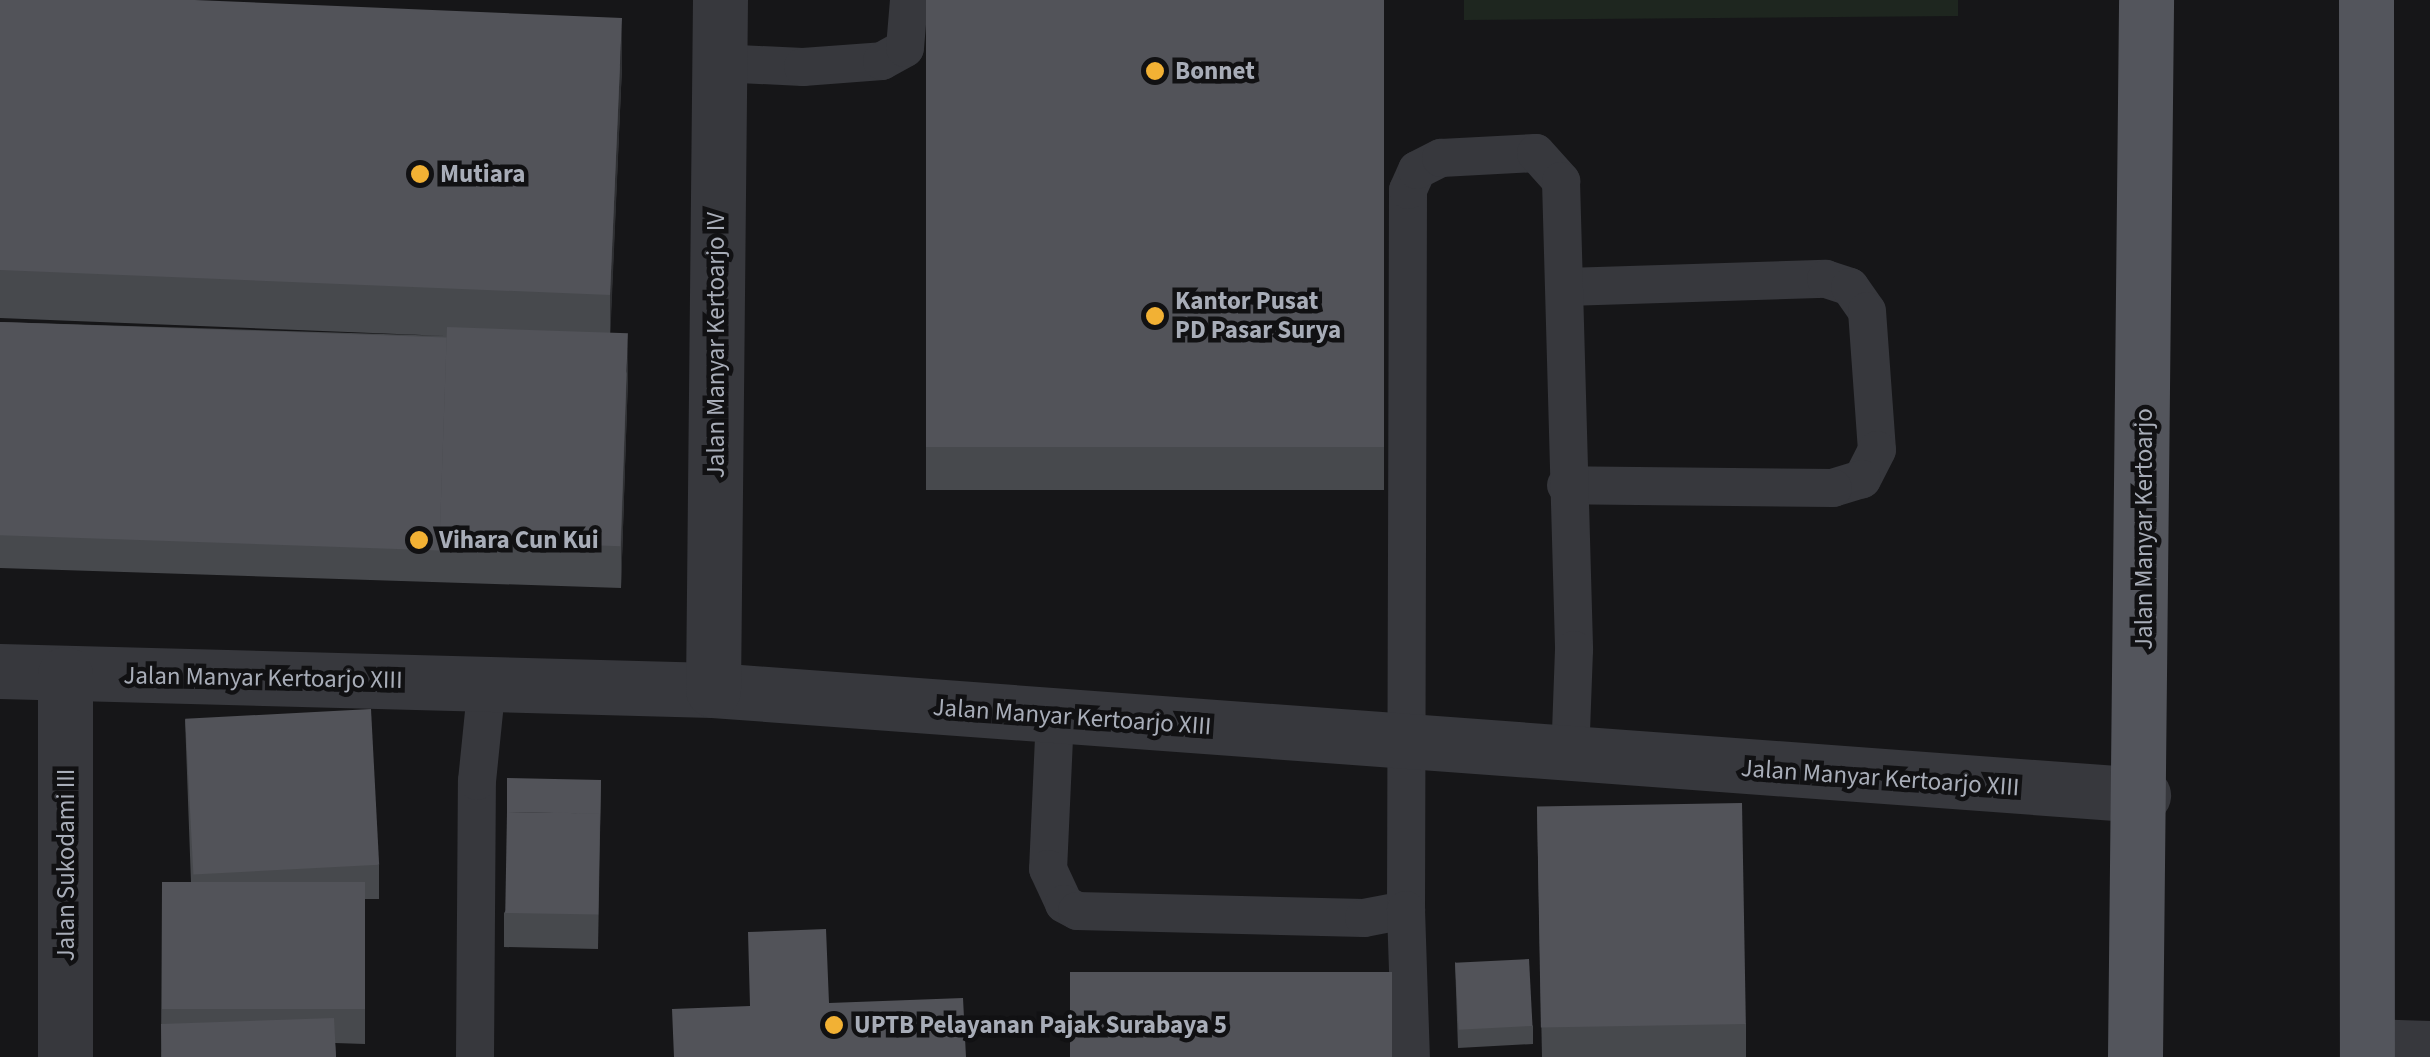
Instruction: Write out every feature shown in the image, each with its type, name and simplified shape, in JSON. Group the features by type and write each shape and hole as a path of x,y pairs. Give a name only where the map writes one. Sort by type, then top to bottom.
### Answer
{"main road":[{"name":"Jalan Manyar Kertoarjo","path":"2135,1057 2143,796 2146,0"},
{"path":"2366,0 2367,1052"}],"street":[{"name":"Jalan Manyar Kertoarjo IV","path":"714,690 720,0"},
{"name":"Jalan Manyar Kertoarjo XIII","path":"0,671 714,690 1408,741 1570,758 2143,796"},
{"name":"Jalan Sukodami III","path":"65,674 65,1057"},
{"path":"2367,1052 2430,1048"}],"lane":[{"path":"718,63 882,62 905,48 910,0"},
{"path":"1411,1057 1406,910 1408,190 1416,170 1441,158 1536,153 1561,181 1566,287 1566,485 1574,650 1570,758"},
{"path":"1566,287 1826,279 1850,287 1867,311 1877,450 1862,479 1833,488 1566,485"},
{"path":"475,1057 477,781 487,683"},
{"path":"1055,716 1048,869 1064,904 1078,912 1364,918 1406,910"}],"shaded area":[{"path":"1464,0 1958,0 1958,16 1464,20"}],"building":[{"path":"0,0 195,0 622,18 610,295 0,270"},
{"name":"Kantor Pusat PD Pasar Surya","path":"926,0 1384,0 1384,447 926,447"},
{"path":"0,322 447,338 439,550 0,535"},
{"path":"447,327 628,333 620,546 440,540"},
{"path":"371,709 379,865 193,875 185,719"},
{"path":"507,778 601,780 600,828 600,814 507,812"},
{"path":"1742,803 1746,1024 1541,1028 1537,807"},
{"path":"507,812 600,814 598,915 505,913"},
{"path":"162,882 365,882 365,1009 162,1009"},
{"path":"826,929 829,1003 963,998 966,1057 674,1057 672,1009 750,1006 748,932"},
{"path":"1529,959 1533,1026 1459,1030 1455,963"},
{"path":"1070,972 1392,972 1392,1057 1070,1057"},
{"path":"334,1018 336,1057 162,1057 161,1024"}],"place":[{"name":"Bonnet","path":"1155,71"},
{"name":"Mutiara","path":"420,174"},
{"name":"Kantor Pusat PD Pasar Surya","path":"1155,316"},
{"name":"Vihara Cun Kui","path":"419,540"},
{"name":"UPTB Pelayanan Pajak Surabaya 5","path":"834,1025"}]}
